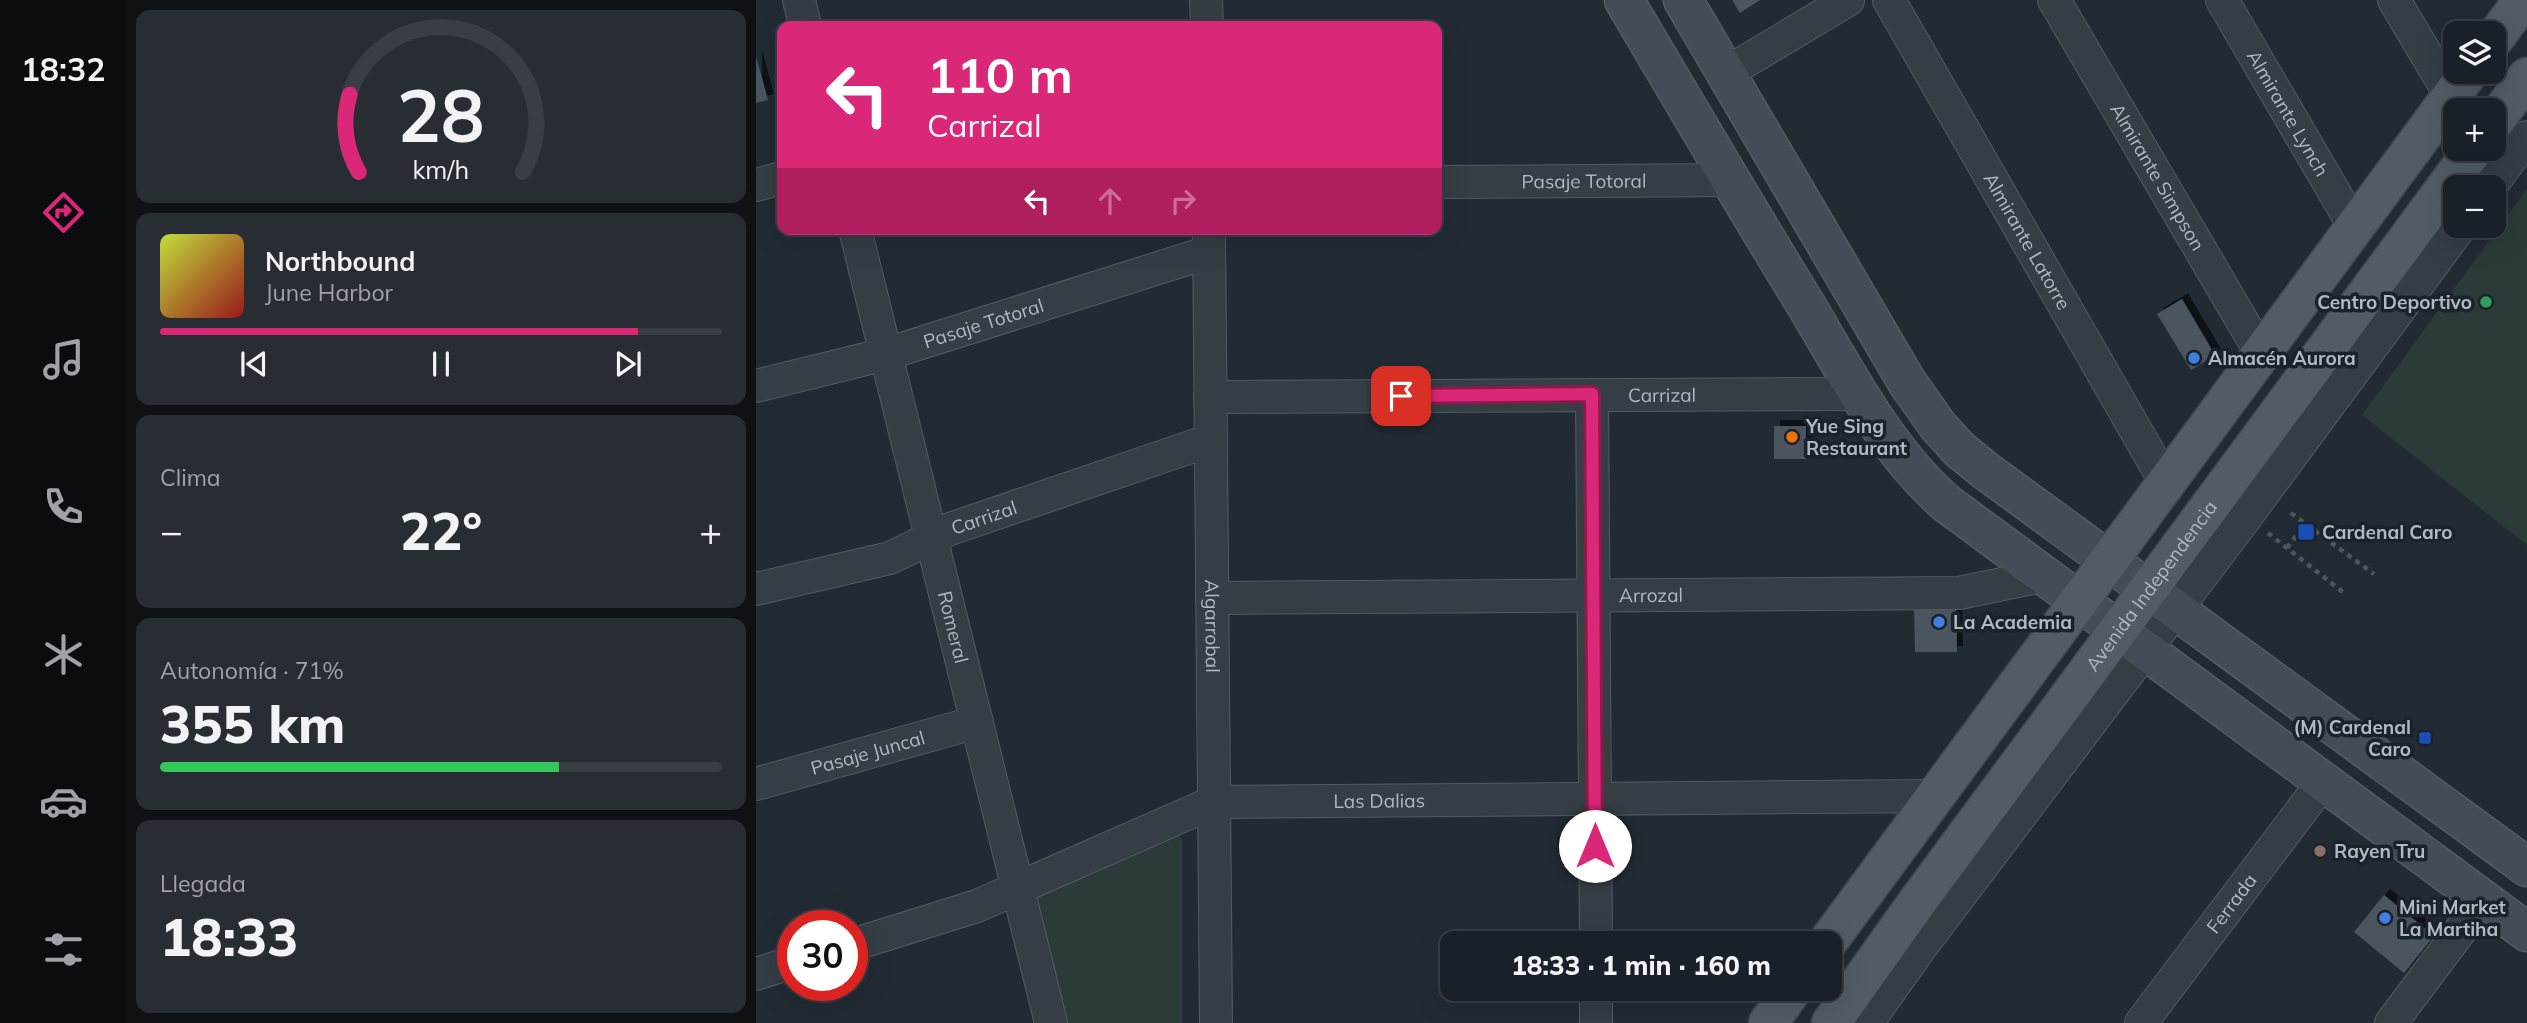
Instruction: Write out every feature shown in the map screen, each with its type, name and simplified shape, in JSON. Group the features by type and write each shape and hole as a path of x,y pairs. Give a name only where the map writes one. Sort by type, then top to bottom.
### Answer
{"main road":[{"path":"1624,0 1859,394 1904,461 1924,483 1946,503 2527,932"},
{"path":"1683,0 1907,382 1938,426 1960,450 2107,561 2527,867"},
{"path":"2506,23 2523,0"},
{"path":"2506,106 2527,77"},
{"path":"1836,931 2460,84"},
{"name":"Avenida Independencia","path":"1831,1023 1918,901 2132,640 2466,161"},
{"path":"2361,809 2376,806 2388,795 2393,777 2391,767"},
{"path":"1768,1023 1784,1001"}],"street":[{"path":"799,0 804,21"},
{"path":"1206,0 1206,21"},
{"path":"1726,73 1848,0"},
{"name":"Almirante Latorre","path":"1889,0 2166,483"},
{"name":"Almirante Simpson","path":"2054,0 2261,353"},
{"name":"Almirante Lynch","path":"2222,0 2354,226"},
{"path":"2394,0 2443,62"},
{"path":"2499,175 2527,137"},
{"path":"756,185 777,179"},
{"name":"Pasaje Totoral","path":"1442,181 1730,180"},
{"name":"Romeral","path":"857,235 1051,1023"},
{"name":"Avenida Independencia","path":"2161,600 2246,517 2452,238"},
{"name":"Pasaje Totoral","path":"756,386 886,354 1209,241"},
{"name":"Algarrobal","path":"1209,241 1216,1023"},
{"path":"1592,394 1596,931"},
{"name":"Carrizal","path":"1210,397 1859,394"},
{"name":"Carrizal","path":"756,589 890,558 950,529 1211,440"},
{"name":"Arrozal","path":"1212,598 1959,593 2047,575"},
{"name":"Avenida Independencia","path":"1867,1023 2132,640"},
{"name":"Pasaje Juncal","path":"756,784 977,722"},
{"name":"Ferrada","path":"2141,1023 2323,782"},
{"name":"Las Dalias","path":"868,939 964,911 1214,802 1935,796"},
{"path":"2391,1023 2484,900"},
{"path":"756,974 777,967"},
{"path":"1596,1001 1596,1023"}],"path":[{"path":"2291,513 2374,574"},
{"path":"2246,517 2344,593"},
{"path":"2287,548 2306,523"}],"shaded area":[{"name":"Centro Deportivo","path":"2527,189 2527,545 2362,415 2491,238 2506,238 2506,218"},
{"path":"1176,834 1182,839 1182,1023 1065,1023 1032,888"}],"building":[{"path":"1732,0 1760,0 1740,13"},
{"path":"756,56 768,100 756,103"},
{"path":"2182,299 2215,355 2191,370 2157,314"},
{"path":"1774,426 1806,426 1806,459 1774,459"},
{"path":"1956,605 1957,652 1915,652 1914,606"},
{"path":"2384,895 2434,936 2404,973 2354,932"}],"place":[{"name":"Centro Deportivo","path":"2486,302"},
{"name":"Almacén Aurora","path":"2194,358"},
{"name":"Yue Sing Restaurant","path":"1792,437"},
{"name":"Cardenal Caro","path":"2306,532"},
{"name":"La Academia","path":"1939,622"},
{"name":"(M) Cardenal Caro","path":"2425,738"},
{"name":"Rayen Tru","path":"2320,851"},
{"name":"Mini Market La Martiha","path":"2385,918"}],"route":[{"path":"1401,396 1592,394 1595,846"}]}
